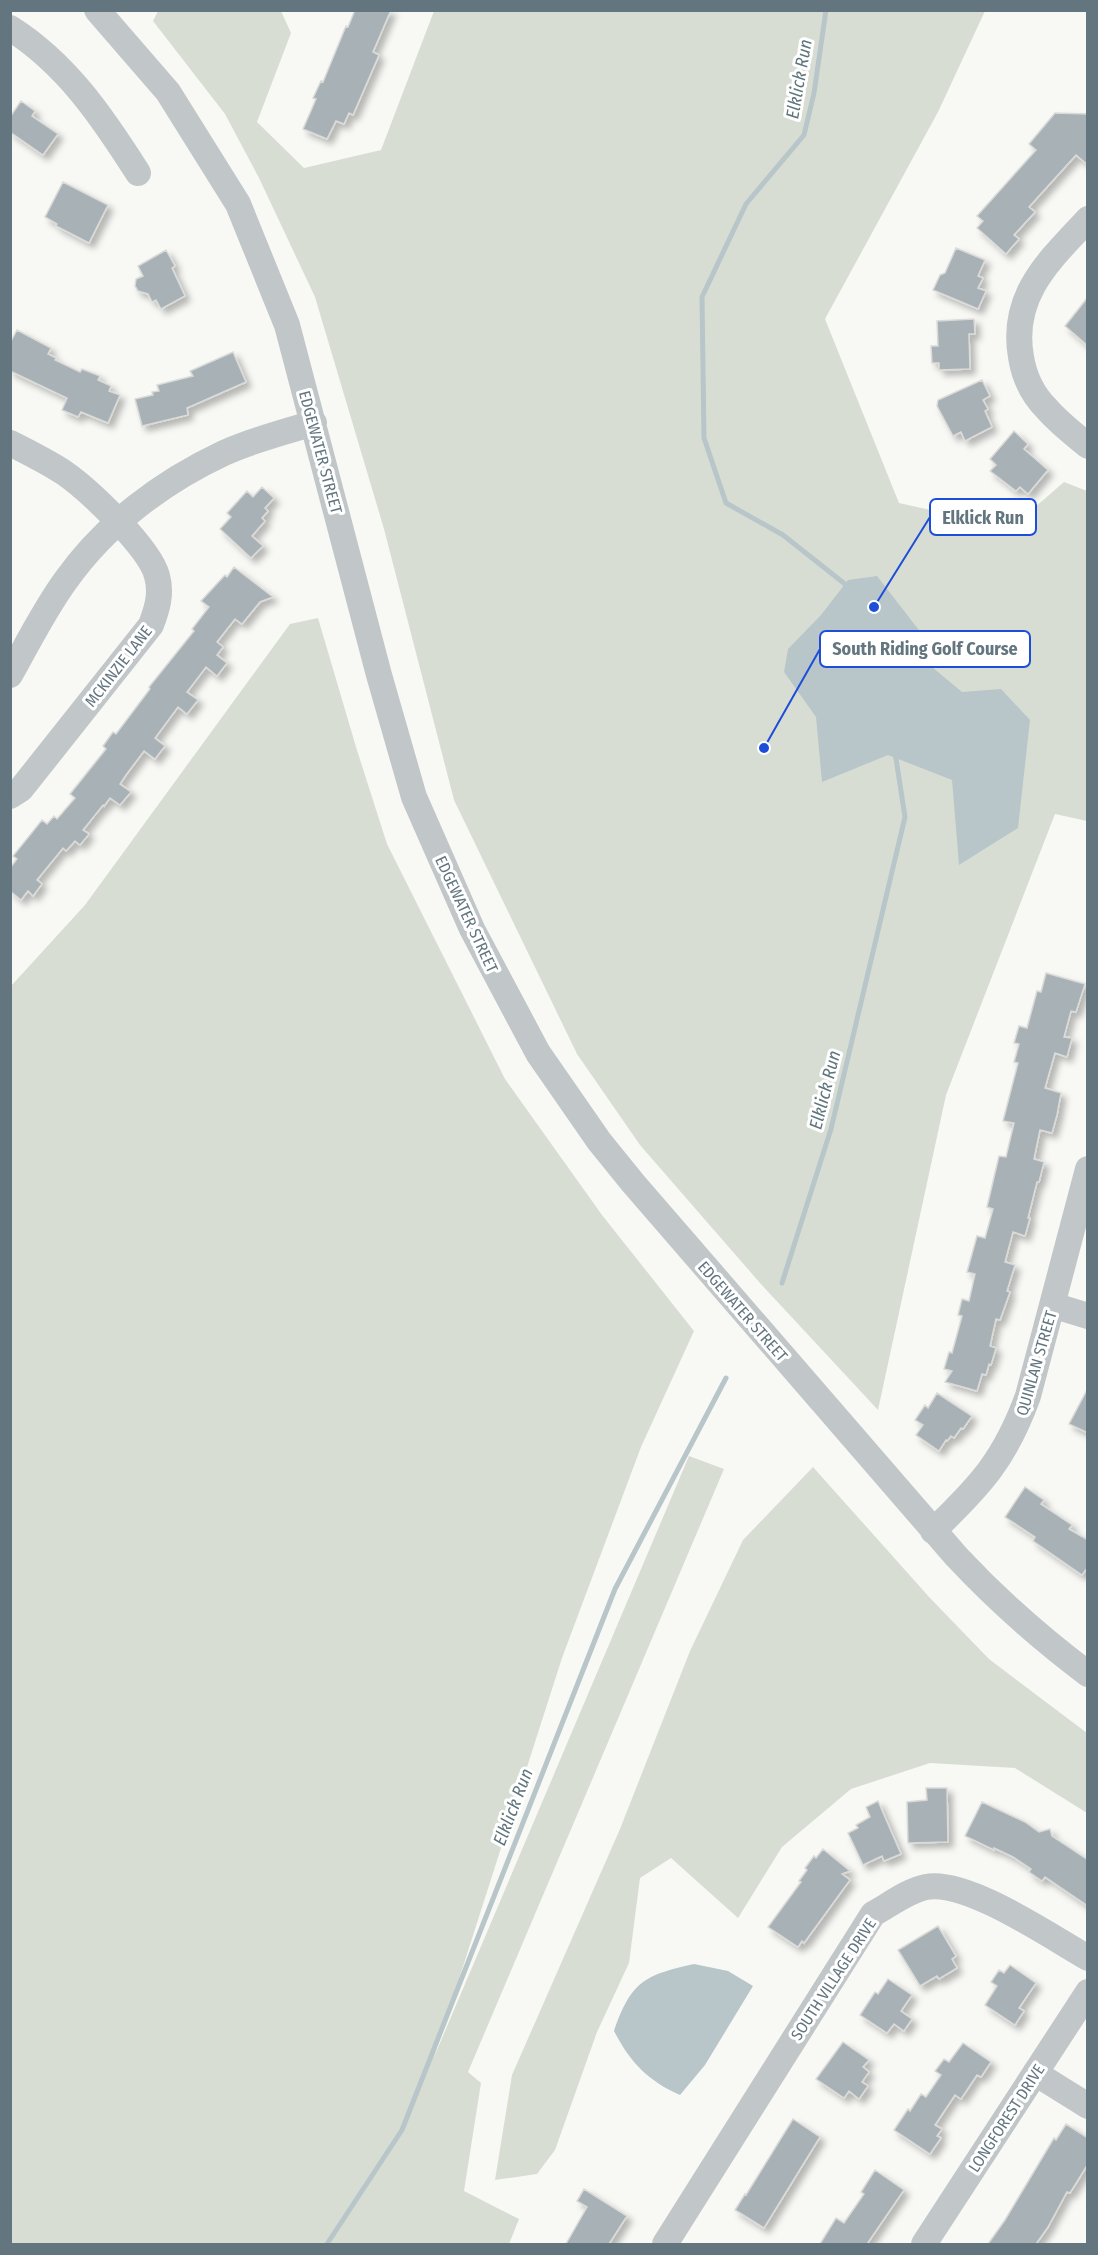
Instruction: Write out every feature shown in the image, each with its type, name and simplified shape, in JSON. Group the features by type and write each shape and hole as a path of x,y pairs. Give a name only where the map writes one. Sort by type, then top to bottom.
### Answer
{"street":[{"name":"EDGEWATER STREET","path":"97,10 168,92 237,204 288,325 379,675 414,797 472,929 538,1053 569,1099 627,1176 933,1531 995,1598 1049,1645 1088,1674"},
{"path":"10,28 54,62 88,99 138,173"},
{"path":"1088,219 1035,280 1025,299 1018,344 1023,368 1032,389 1046,408 1088,447"},
{"path":"10,675 47,608 84,556 149,497 186,473 215,458 266,437 314,423"},
{"name":"MCKINZIE LANE","path":"10,443 64,472 89,493 151,561 160,591 158,608 151,625 21,789 10,796"},
{"name":"QUINLAN STREET","path":"933,1531 971,1495 993,1469 1012,1436 1028,1396 1088,1169"},
{"path":"1053,1305 1088,1316"},
{"name":"SOUTH VILLAGE DRIVE","path":"665,2244 873,1914 926,1887 954,1889 986,1899 1088,1958"},
{"name":"LONGFOREST DRIVE","path":"924,2244 1088,1992"},
{"path":"1035,2073 1088,2106"}],"shaded area":[{"path":"158,11 281,11 291,33 257,122 304,168 381,150 434,11 985,11 938,112 825,319 899,503 1011,528 1064,482 1087,491 1087,821 1055,814 946,1095 878,1410 760,1283 640,1145 577,1054 454,800 384,529 315,297 259,178 225,114 153,21"},
{"path":"877,576 922,634 932,667 962,692 1001,689 1030,720 1018,828 959,865 952,780 888,755 822,782 816,717 784,672 788,649 821,615 848,580"},
{"path":"318,618 387,844 505,1079 602,1215 694,1331 641,1447 562,1658 434,2057 689,1456 724,1469 468,2072 481,2083 464,2191 519,2219 509,2244 11,2244 11,986 85,905 290,624"},
{"path":"813,1467 930,1598 989,1659 1087,1733 1087,1813 1015,1768 930,1763 851,1789 782,1847 738,1918 671,1858 640,1878 629,1963 597,2032 555,2150 537,2174 495,2180 512,2075 620,1829 690,1651 743,1540"},
{"path":"694,1964 728,1971 753,1986 705,2065 680,2095 649,2077 633,2061 614,2031 627,2001 642,1983 663,1972"}],"building":[{"path":"355,10 391,10 373,52 379,55 353,115 349,113 344,124 336,121 327,139 303,129 316,99 313,98 321,81 323,82"},
{"path":"21,101 35,111 32,116 58,134 43,155 10,132 10,117"},
{"path":"1055,113 1088,114 1088,165 1076,155 1029,207 1035,212 1014,235 1019,239 1006,254 977,228 983,221 977,216 1036,150 1029,144"},
{"path":"63,182 108,205 89,243 56,226 57,224 45,217"},
{"path":"956,248 985,260 978,276 983,278 978,288 986,291 978,309 933,290 940,275 945,273"},
{"path":"166,250 175,266 172,268 185,296 161,309 156,300 152,302 148,294 138,291 135,286 136,279 143,276 138,266"},
{"path":"1088,297 1088,346 1065,326"},
{"path":"974,319 975,334 969,334 970,369 939,370 939,363 932,363 931,346 938,346 937,321"},
{"path":"17,330 51,348 48,354 56,358 55,360 80,372 82,369 100,376 98,380 111,386 109,391 120,395 108,423 81,412 78,417 62,410 67,398 10,371 10,343"},
{"path":"233,352 246,382 187,408 188,415 142,426 135,399 153,395 152,392 159,391 157,385 193,376 190,371"},
{"path":"982,380 990,396 983,400 988,409 985,411 992,427 965,441 961,432 953,436 937,406 938,400"},
{"path":"1014,431 1028,444 1024,449 1048,470 1028,494 1020,487 1016,491 990,471 996,465 990,459"},
{"path":"262,487 274,498 265,508 268,511 262,518 265,521 252,536 263,546 251,558 220,529 231,517 227,513 247,491 253,497"},
{"path":"234,567 273,597 260,602 242,624 235,619 217,642 223,647 217,655 227,663 217,676 206,667 187,692 198,700 187,714 178,707 155,738 165,746 155,759 144,751 120,784 131,792 120,805 110,798 83,830 89,834 80,845 75,841 66,851 63,848 37,880 42,884 33,896 28,891 21,900 10,891 10,868 17,859 13,856 42,820 47,824 54,816 57,819 75,798 70,794 106,749 103,746 113,732 116,734 150,689 149,687 194,631 192,629 209,607 201,601 225,575 227,577"},
{"path":"1046,973 1085,984 1076,1012 1071,1011 1064,1037 1072,1038 1067,1057 1055,1053 1045,1088 1061,1093 1057,1115 1052,1133 1040,1130 1034,1159 1044,1162 1039,1182 1037,1182 1025,1236 1013,1232 1005,1262 1015,1265 1007,1291 1010,1292 1000,1320 996,1319 990,1346 996,1348 991,1365 989,1364 986,1375 982,1374 977,1391 945,1382 952,1371 944,1369 949,1352 952,1353 962,1316 958,1315 962,1299 969,1301 975,1274 967,1272 977,1236 985,1238 993,1209 987,1207 999,1156 1006,1157 1014,1123 1003,1121 1018,1063 1014,1062 1019,1044 1014,1043 1019,1026 1027,1028 1037,991 1041,992"},
{"path":"1088,1388 1088,1433 1069,1424"},
{"path":"937,1393 972,1416 954,1438 951,1436 946,1440 939,1451 916,1435 923,1425 915,1420 925,1405 928,1408"},
{"path":"1025,1487 1044,1500 1041,1504 1072,1525 1069,1529 1088,1540 1088,1567 1082,1575 1033,1541 1035,1537 1005,1517"},
{"path":"926,1788 947,1788 948,1842 908,1843 907,1802 927,1800"},
{"path":"878,1801 901,1854 884,1861 882,1856 863,1865 848,1833 858,1828 856,1825 870,1817 866,1807"},
{"path":"982,1802 1025,1822 1039,1832 1050,1829 1052,1836 1088,1860 1088,1906 1045,1877 1042,1881 1029,1872 1031,1869 1013,1857 965,1836"},
{"path":"823,1849 850,1871 842,1874 850,1880 804,1943 802,1941 798,1947 768,1927 801,1882 799,1881 807,1870 805,1868"},
{"path":"938,1926 956,1956 952,1959 957,1968 939,1979 937,1976 920,1986 898,1950"},
{"path":"1010,1965 1036,1983 1019,2008 1024,2011 1015,2025 985,2005 997,1986 991,1982 999,1970 1004,1973"},
{"path":"888,1979 912,1995 901,2011 912,2019 904,2031 894,2024 887,2033 860,2015 875,1992 878,1994"},
{"path":"843,2042 869,2060 863,2067 869,2072 862,2082 868,2086 859,2099 849,2091 844,2098 816,2079"},
{"path":"963,2043 991,2062 981,2077 977,2075 961,2099 955,2095 935,2125 942,2129 937,2136 941,2138 930,2154 894,2130 921,2094 926,2097 941,2075 935,2071 944,2059 949,2062"},
{"path":"793,2119 820,2137 764,2228 735,2210"},
{"path":"1066,2124 1088,2138 1088,2164 1070,2193 1067,2192 1048,2227 1036,2244 988,2244 1054,2138 1056,2140"},
{"path":"875,2170 904,2190 867,2244 820,2244 836,2218 844,2223 864,2194 861,2192"},
{"path":"584,2189 627,2216 609,2244 566,2244 587,2207 577,2201"}],"waterway":[{"name":"Elklick Run","path":"826,10 814,93 804,135 746,204 702,297 704,438 726,503 783,535 850,588"},
{"name":"Elklick Run","path":"782,1283 831,1129 905,817 895,752"},
{"name":"Elklick Run","path":"327,2244 402,2130 615,1589 726,1378"}],"place":[{"name":"Elklick Run","path":"874,607"},
{"name":"South Riding Golf Course","path":"764,748"}]}
